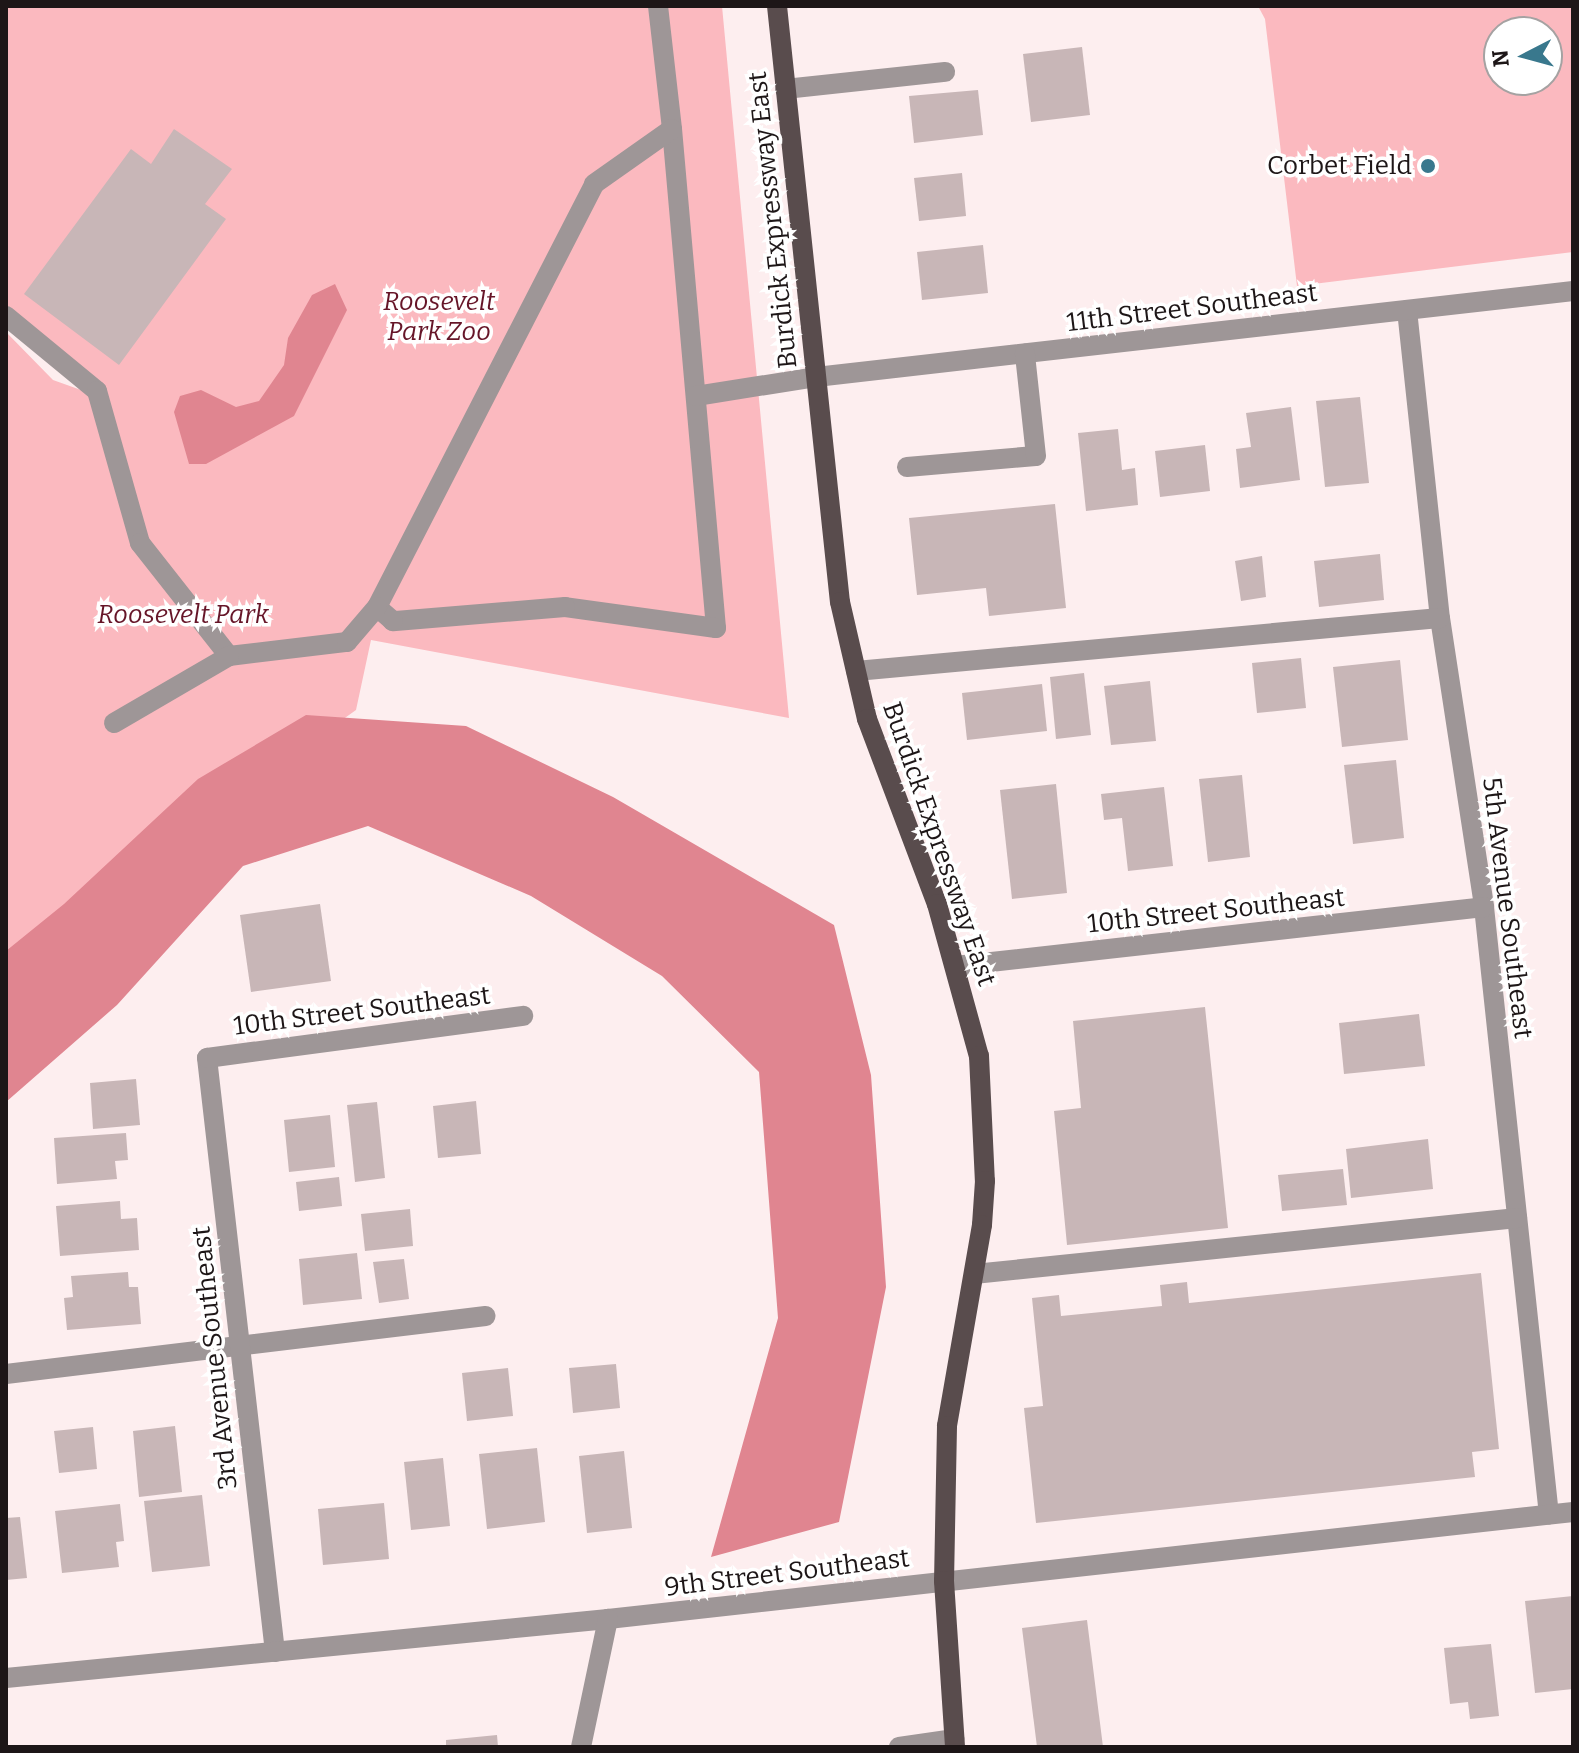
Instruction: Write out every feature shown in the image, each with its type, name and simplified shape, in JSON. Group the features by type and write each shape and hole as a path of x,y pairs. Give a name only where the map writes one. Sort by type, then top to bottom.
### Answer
{"main road":[{"name":"Burdick Expressway East","path":"777,6 840,602 867,719 937,904 979,1056 985,1181 974,1274 947,1426 944,1581 955,1743"}],"street":[{"path":"377,607 393,621 565,607 716,628 672,129 658,6"},
{"path":"785,89 945,72"},
{"path":"114,723 229,656 347,642 377,607 594,184 672,129"},
{"name":"11th Street Southeast","path":"696,396 816,377 1573,291"},
{"name":"5th Avenue Southeast","path":"1407,310 1440,618 1484,907 1549,1515"},
{"path":"6,316 97,391 140,543 229,656"},
{"path":"907,467 1036,456 1025,354"},
{"path":"856,671 1440,618"},
{"name":"10th Street Southeast","path":"955,966 1484,907"},
{"name":"10th Street Southeast","path":"207,1058 523,1016"},
{"name":"3rd Avenue Southeast","path":"207,1058 275,1652"},
{"path":"974,1274 1517,1218"},
{"path":"6,1374 486,1316"},
{"name":"9th Street Southeast","path":"6,1678 608,1619 1573,1512"},
{"path":"581,1747 608,1619"},
{"path":"899,1747 955,1743"}],"green space":[{"name":"Roosevelt Park Zoo","path":"6,6 722,6 789,718 371,640 356,710 6,960 6,332 53,380 81,390 6,310"},
{"name":"Corbet Field","path":"1258,6 1573,6 1573,252 1297,286 1265,19"}],"shaded area":[{"path":"335,284 347,310 294,416 206,464 189,464 174,412 180,396 201,390 236,407 259,401 284,365 288,338 312,295"},
{"path":"306,715 466,726 613,797 834,925 871,1075 886,1287 839,1522 711,1557 778,1318 759,1072 662,976 531,896 368,826 243,866 117,1005 6,1102 6,951 64,904 198,779"}],"building":[{"path":"1082,47 1090,115 1031,122 1023,54"},
{"path":"978,90 983,135 914,143 909,96"},
{"path":"174,129 232,169 205,204 226,219 119,365 24,294 131,149 151,164"},
{"path":"962,173 966,216 919,221 914,178"},
{"path":"983,245 988,293 922,300 917,252"},
{"path":"1360,397 1369,483 1325,487 1316,401"},
{"path":"1291,407 1300,480 1240,488 1236,449 1251,447 1246,413"},
{"path":"1118,429 1122,470 1135,468 1138,505 1086,511 1078,433"},
{"path":"1205,445 1210,491 1160,497 1155,451"},
{"path":"1055,504 1066,608 989,616 986,588 917,595 909,518"},
{"path":"1380,554 1384,600 1319,607 1314,561"},
{"path":"1262,556 1266,597 1241,601 1235,561"},
{"path":"1301,658 1306,708 1257,713 1252,663"},
{"path":"1400,660 1408,740 1342,747 1333,667"},
{"path":"1084,673 1091,735 1056,739 1050,677"},
{"path":"1150,681 1156,741 1111,745 1104,686"},
{"path":"1042,684 1047,731 967,740 962,693"},
{"path":"1396,760 1404,838 1353,844 1344,765"},
{"path":"1242,775 1250,857 1208,862 1199,779"},
{"path":"1056,784 1067,893 1012,899 1000,790"},
{"path":"1164,787 1173,866 1128,871 1122,818 1104,820 1101,794"},
{"path":"320,904 331,981 251,992 240,915"},
{"path":"1205,1007 1228,1228 1067,1245 1054,1111 1081,1108 1073,1021"},
{"path":"1419,1014 1425,1066 1344,1074 1339,1023"},
{"path":"136,1079 140,1125 93,1129 90,1083"},
{"path":"476,1101 481,1154 438,1158 433,1106"},
{"path":"377,1102 385,1178 355,1182 347,1105"},
{"path":"330,1115 335,1167 289,1172 284,1120"},
{"path":"126,1133 128,1160 115,1161 117,1179 57,1184 54,1138"},
{"path":"1428,1139 1433,1189 1351,1198 1346,1149"},
{"path":"1343,1169 1347,1205 1282,1211 1278,1175"},
{"path":"339,1177 342,1206 299,1211 296,1182"},
{"path":"120,1201 121,1219 137,1218 139,1250 60,1256 56,1206"},
{"path":"410,1209 413,1246 365,1251 361,1214"},
{"path":"357,1253 362,1299 303,1305 299,1259"},
{"path":"404,1259 409,1299 379,1303 373,1262"},
{"path":"128,1272 129,1287 138,1287 141,1324 67,1330 64,1298 73,1297 71,1276"},
{"path":"1481,1273 1499,1449 1472,1452 1475,1477 1036,1523 1024,1408 1043,1406 1032,1298 1059,1295 1061,1316 1162,1306 1160,1285 1187,1282 1189,1303"},
{"path":"616,1364 620,1408 573,1413 569,1368"},
{"path":"508,1368 513,1416 467,1421 462,1373"},
{"path":"175,1426 182,1492 139,1497 133,1431"},
{"path":"93,1427 97,1469 59,1473 54,1431"},
{"path":"537,1448 545,1522 487,1529 479,1454"},
{"path":"624,1451 632,1528 587,1533 579,1456"},
{"path":"443,1458 450,1526 411,1530 404,1462"},
{"path":"202,1495 210,1566 152,1572 144,1501"},
{"path":"384,1503 389,1559 323,1565 318,1509"},
{"path":"120,1504 124,1541 116,1542 119,1567 62,1573 55,1511"},
{"path":"20,1517 27,1578 6,1580 6,1518"},
{"path":"1573,1596 1573,1689 1535,1693 1525,1601"},
{"path":"1087,1620 1103,1747 1037,1747 1022,1628"},
{"path":"1491,1644 1499,1716 1470,1719 1468,1702 1450,1704 1444,1648"},
{"path":"497,1735 498,1747 446,1747 446,1740"}],"place":[{"name":"Corbet Field","path":"1428,166"}],"park label":[{"name":"Roosevelt Park","path":"183,615"}]}
